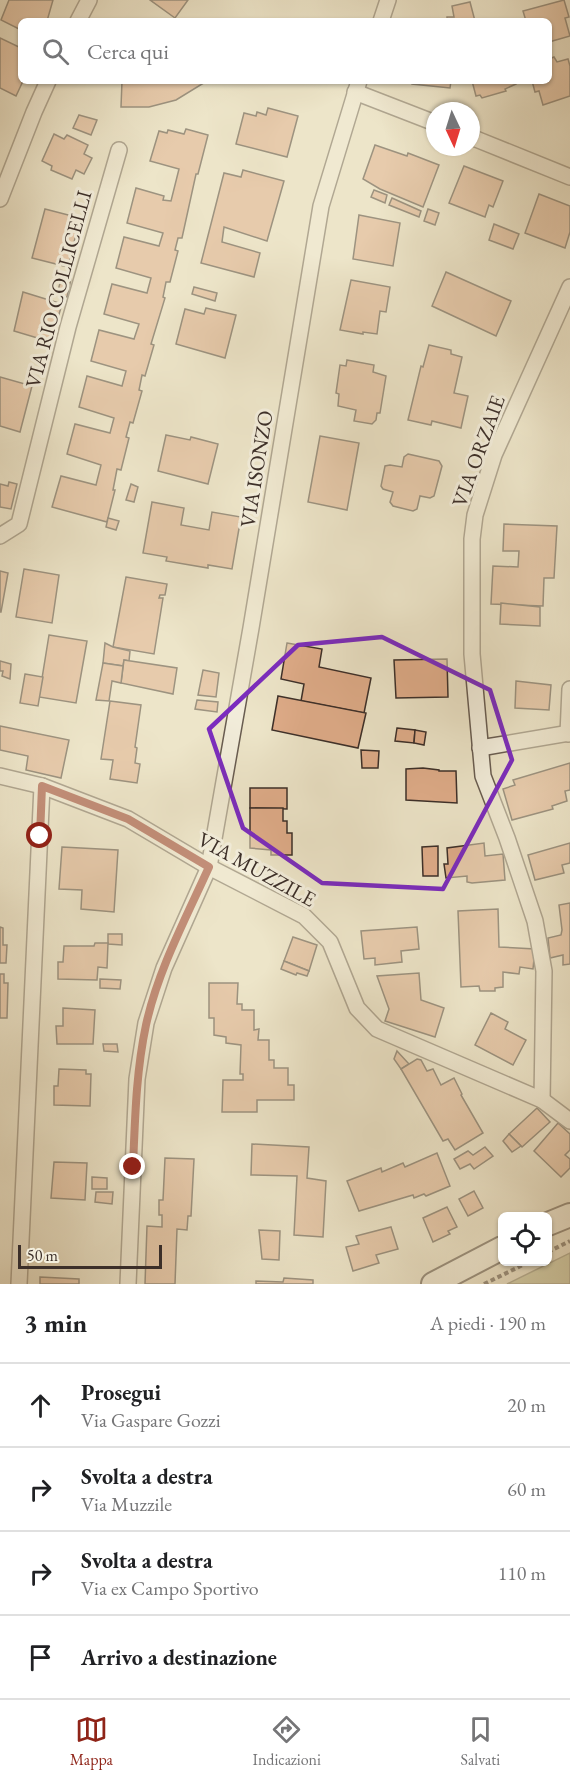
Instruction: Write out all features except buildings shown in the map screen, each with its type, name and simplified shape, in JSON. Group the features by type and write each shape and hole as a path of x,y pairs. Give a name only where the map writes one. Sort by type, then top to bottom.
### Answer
{"main road":[{"path":"552,1222 570,1215"},
{"path":"433,1284 498,1250"}],"street":[{"path":"80,18 89,0"},
{"path":"382,18 388,0"},
{"path":"0,200 47,84"},
{"path":"357,86 426,119"},
{"name":"VIA ISONZO","path":"128,1284 137,1079 147,1023 164,968 209,867 321,206 357,86"},
{"path":"480,141 570,177"},
{"name":"VIA RIO COLLICELLI","path":"0,536 19,524 68,327 119,150"},
{"name":"VIA ORZAIE","path":"480,748 472,654 472,539 475,515 494,455 570,287"},
{"path":"542,1100 544,971 535,921 483,776 480,748 569,734 570,689"},
{"name":"VIA MUZZILE","path":"0,776 42,786 128,819 209,867 304,916 330,942 357,1008 377,1029 542,1100 570,1121"},
{"path":"19,1284 42,786"}],"path":[{"path":"552,1250 570,1241"},
{"path":"484,1284 521,1266"}],"highlighted area":[{"path":"382,637 490,690 512,760 443,889 322,883 243,828 209,729 298,645"}],"green space":[{"path":"570,1253 570,1284 507,1284 544,1266 552,1266 552,1262"}],"route":[{"path":"40,836 42,786 128,819 209,867 164,968 147,1023 137,1079 133,1167"}]}
